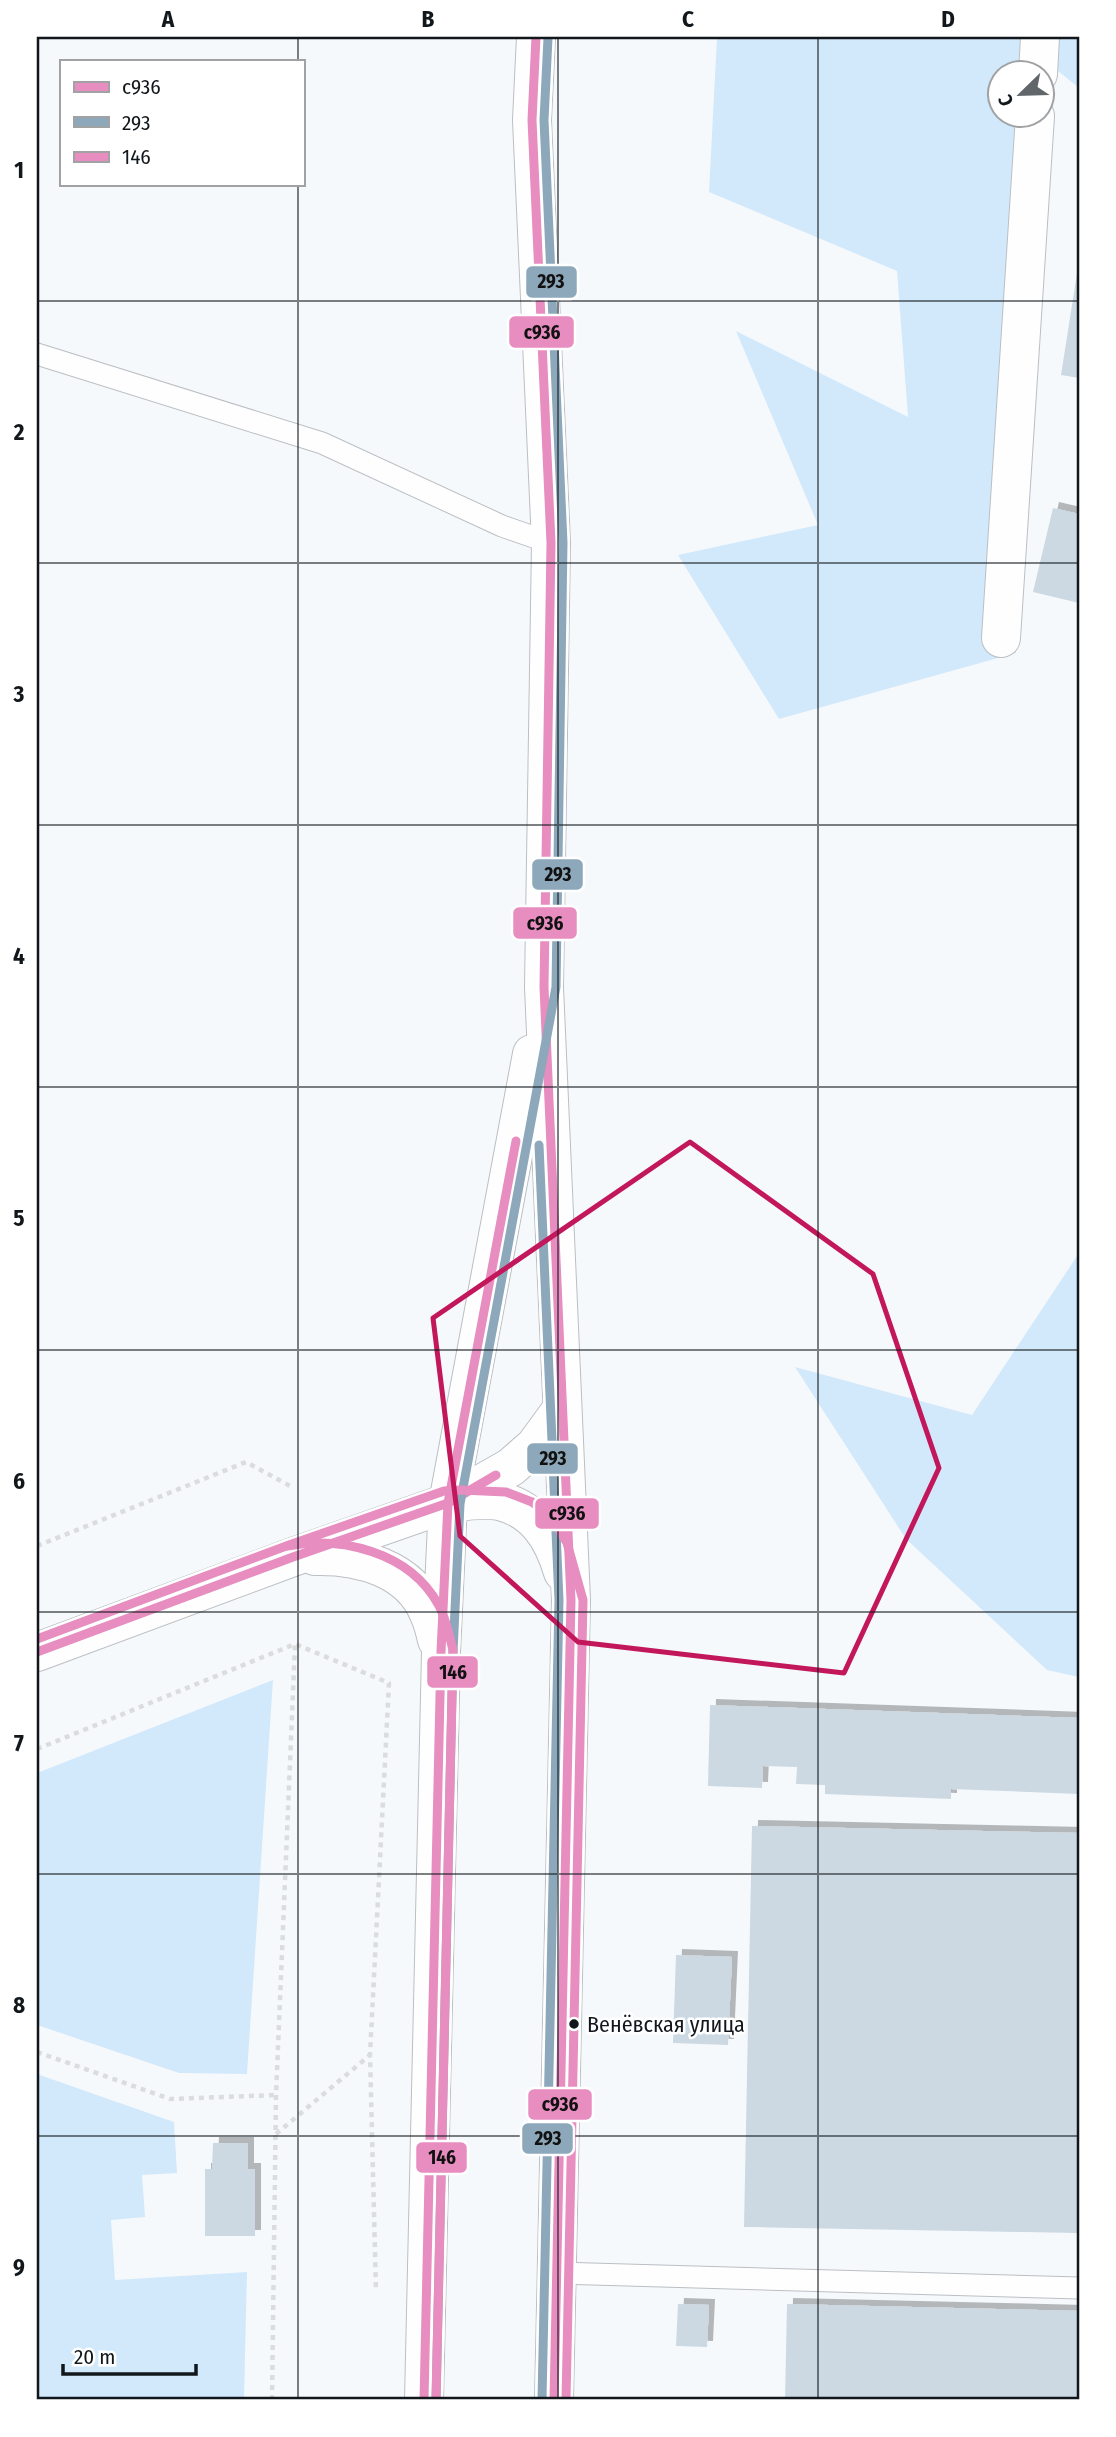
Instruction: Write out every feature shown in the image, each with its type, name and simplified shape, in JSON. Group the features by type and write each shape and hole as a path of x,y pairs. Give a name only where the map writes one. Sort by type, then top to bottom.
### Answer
{"street":[{"path":"536,37 532,120 551,543 544,986 571,1600 554,2400"},
{"path":"1039,60 1040,37"},
{"path":"1001,638 1034,130"},
{"path":"424,2400 441,1652 448,1503 544,986"},
{"path":"37,1653 293,1557 448,1503 511,1467 535,1446 562,1409"},
{"path":"448,1503 499,1501 524,1512 548,1533 571,1600"},
{"path":"293,1557 336,1556 363,1560 388,1570 411,1586 429,1611 441,1652"}],"lane":[{"path":"37,354 322,443 502,526 551,543"},
{"path":"557,2273 1079,2288"}],"path":[{"path":"37,1546 246,1462 292,1487"},
{"path":"37,1749 295,1644 388,1683 370,2055 376,2291"},
{"path":"272,2400 276,2095 295,1644"},
{"path":"37,2052 170,2099 276,2095"},
{"path":"275,2134 370,2055"}],"highlighted area":[{"path":"690,1142 873,1274 939,1468 844,1673 578,1642 460,1536 433,1318"}],"shaded area":[{"path":"717,37 1079,37 1079,88 1056,69 1056,60 986,60 986,130 1048,130 1016,653 779,719 678,555 818,525 736,331 908,417 897,271 709,192"},
{"path":"1079,1253 1079,1677 1047,1670 906,1539 795,1367 972,1415"},
{"path":"273,1680 247,2074 179,2073 37,2025 37,1773"},
{"path":"37,2074 174,2122 177,2173 142,2175 145,2217 111,2220 115,2280 247,2272 244,2400 37,2400"}],"building":[{"path":"1079,267 1079,378 1061,375"},
{"path":"1053,508 1079,514 1079,603 1033,592"},
{"path":"710,1705 1079,1718 1079,1794 951,1789 951,1799 825,1794 825,1785 796,1784 797,1767 763,1766 762,1788 708,1786"},
{"path":"752,1826 1079,1833 1079,2233 744,2227"},
{"path":"676,1955 732,1957 728,2045 673,2043"},
{"path":"213,2143 248,2143 248,2169 255,2169 255,2236 205,2236 205,2169 212,2169"},
{"path":"678,2304 709,2305 707,2347 676,2346"},
{"path":"787,2304 1079,2311 1079,2400 785,2400"}],"transit line":[{"name":"с936","path":"536,37 532,120 551,543 544,987 571,1600 554,2400"},
{"name":"293","path":"436,2400 453,1652 460,1504 556,987 563,543 544,120 548,38"},
{"name":"с936","path":"424,2400 441,1652 448,1503 516,1141"},
{"name":"293","path":"539,1145 559,1600 542,2400"},
{"name":"с936","path":"37,1652 448,1503 496,1475"},
{"name":"146","path":"37,1639 289,1545 444,1491 506,1492 532,1502 557,1526 567,1543 583,1600 566,2400"},
{"name":"146","path":"287,1546 308,1543 351,1546 392,1560 425,1586 438,1604 453,1650 436,2400"}],"place":[{"name":"Венёвская улица","path":"574,2024"}]}
